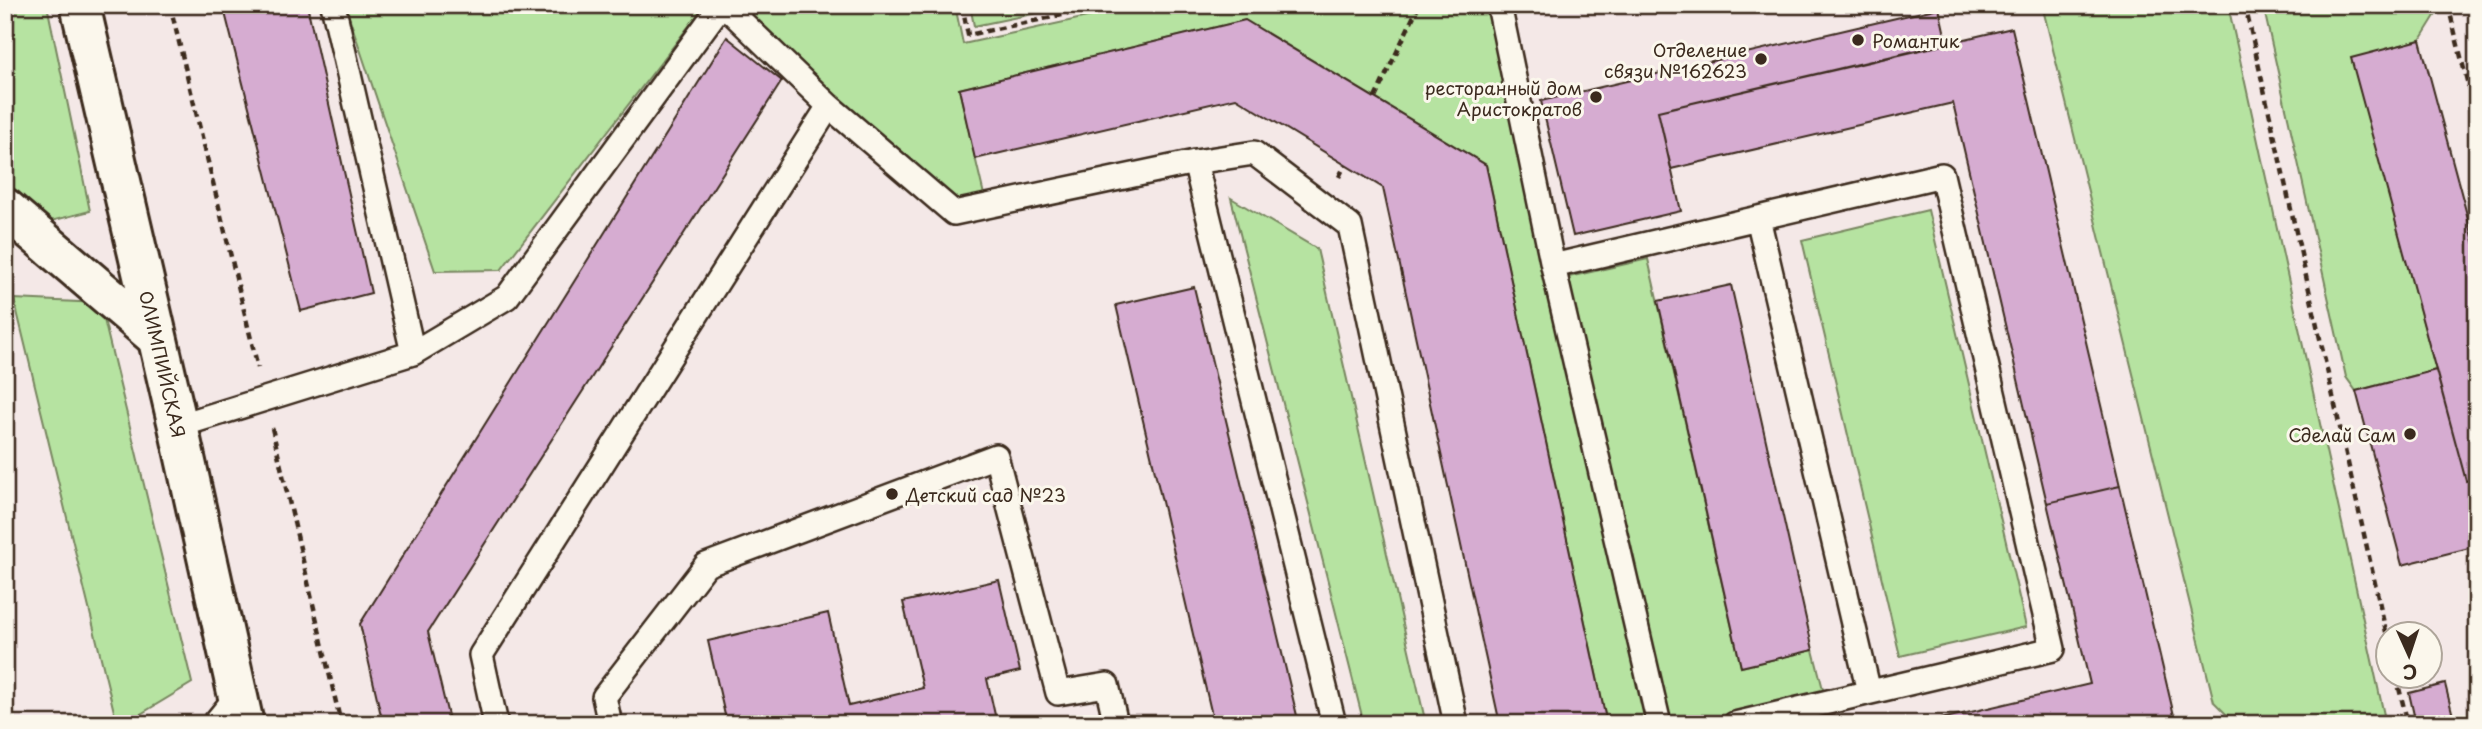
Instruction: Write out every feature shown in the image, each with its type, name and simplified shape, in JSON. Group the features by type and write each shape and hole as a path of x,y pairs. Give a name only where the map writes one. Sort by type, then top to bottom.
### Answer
{"main road":[{"name":"ОЛИМПИЙСКАЯ","path":"80,5 178,426 232,714"},
{"path":"5,208 156,337"}],"lane":[{"path":"333,5 413,353"},
{"path":"178,426 413,353 507,297 722,5 829,106 954,213 1195,162 1254,153 1349,226 1456,724"},
{"path":"1499,5 1553,266 1659,724"},
{"path":"496,724 481,655 829,106"},
{"path":"1195,162 1334,724"},
{"path":"1553,266 1942,175 2053,649 1735,724"},
{"path":"1758,218 1869,692"},
{"path":"610,724 604,697 706,565 996,456 1058,693 1107,685 1116,724"}],"path":[{"path":"170,5 341,724"},
{"path":"962,5 968,35 1109,5"},
{"path":"1376,98 1419,5"},
{"path":"2245,5 2383,620"},
{"path":"2448,5 2477,121"},
{"path":"2399,690 2407,724"}],"green space":[{"path":"5,5 47,5 90,211 20,229 5,214"},
{"path":"345,5 705,5 501,270 435,271"},
{"path":"731,5 955,5 963,44 1142,5 1492,5 1551,281 1648,259 1741,667 1813,650 1824,693 1697,724 1607,724 1486,165 1245,20 959,89 985,199 955,206"},
{"path":"970,5 1076,5 974,26"},
{"path":"2042,5 2228,5 2374,669 2374,690 2379,690 2386,724 2236,724 2214,702"},
{"path":"2263,5 2413,5 2438,11 2420,40 2352,59 2436,370 2356,391 2346,377"},
{"path":"1231,198 1317,249 1426,724 1364,724"},
{"path":"1928,210 2026,627 1900,656 1802,240"},
{"path":"14,299 100,303 192,683 124,724 117,724"}],"building":[{"path":"223,5 307,5 371,293 301,311"},
{"path":"1939,8 1947,44 1658,111 1681,211 1573,236 1541,101"},
{"path":"1245,20 1486,165 1607,724 1500,724 1383,188 1236,98 975,159 959,89"},
{"path":"2012,28 2120,486 2047,503 1953,103 1671,169 1658,111"},
{"path":"727,37 782,81 428,632 450,724 383,724 360,624"},
{"path":"2420,40 2477,252 2477,478 2466,481 2351,58"},
{"path":"1731,285 1813,650 1741,667 1658,301"},
{"path":"1194,287 1299,724 1214,724 1116,305"},
{"name":"Сделай Сам","path":"2436,370 2466,481 2477,478 2477,546 2402,565 2356,391"},
{"path":"2120,486 2176,724 1920,724 2090,684 2047,503"},
{"path":"999,580 1020,671 987,679 997,724 727,724 708,641 828,613 849,706 923,688 903,602"},
{"path":"2444,684 2455,724 2416,724 2409,693 2444,690"}],"place":[{"name":"Романтик","path":"1858,40"},
{"name":"Отделение связи №162623","path":"1761,59"},
{"name":"ресторанный дом Аристократов","path":"1596,97"},
{"name":"Сделай Сам","path":"2410,434"},
{"name":"Детский сад №23","path":"892,494"}]}
